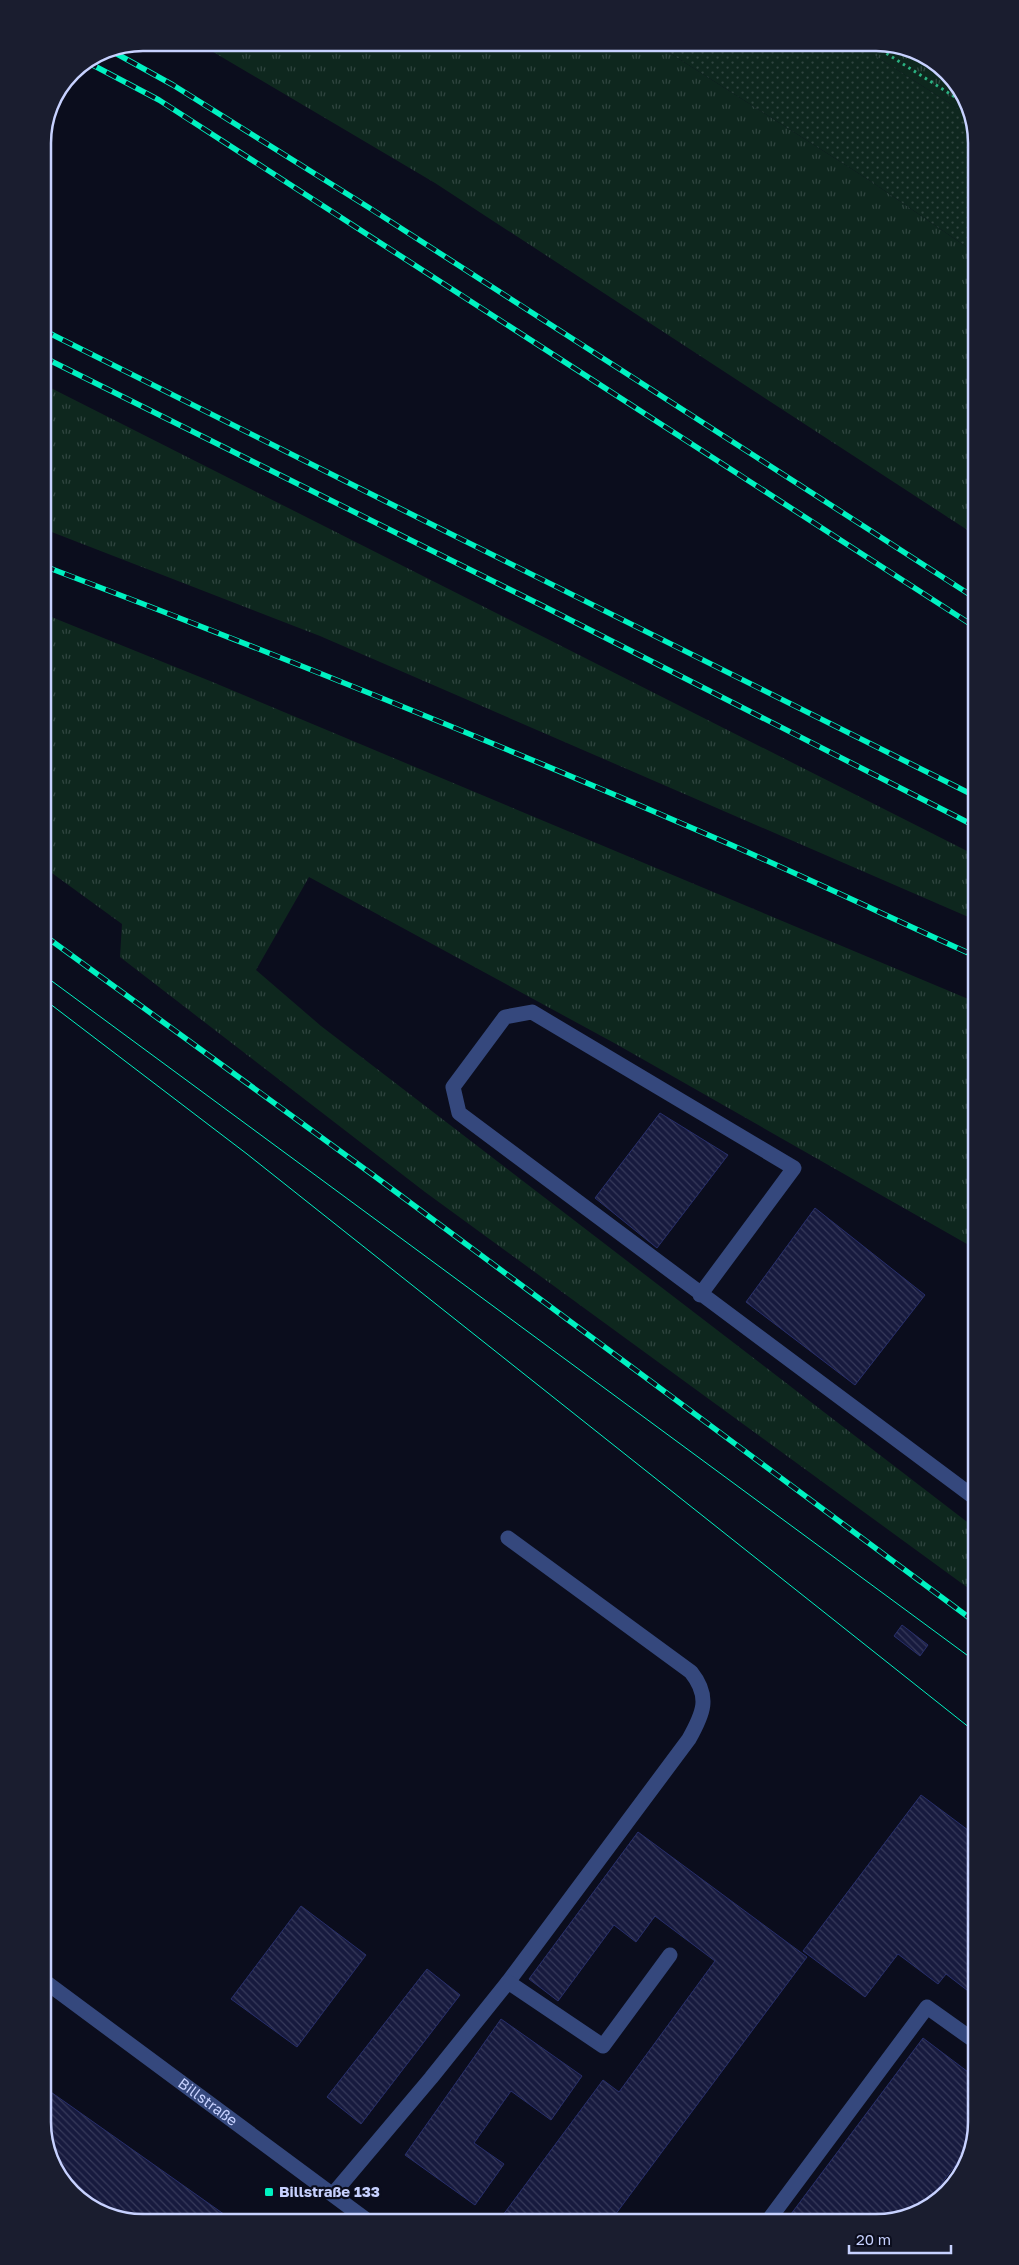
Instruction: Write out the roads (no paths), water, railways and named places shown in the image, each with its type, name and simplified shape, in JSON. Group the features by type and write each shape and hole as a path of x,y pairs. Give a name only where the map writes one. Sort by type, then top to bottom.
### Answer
{"street":[{"path":"700,1295 794,1168 532,1012 506,1017 453,1087 459,1113 700,1295 968,1493"},
{"path":"333,2194 432,2078 508,1982 690,1739 700,1719 704,1700 701,1685 691,1672 508,1538"},
{"path":"508,1982 603,2046 670,1955"},
{"name":"Billstraße","path":"51,1985 359,2214"},
{"path":"773,2214 927,2007 968,2036"}],"tram line":[{"path":"51,980 968,1656"},
{"path":"51,1005 247,1154 968,1726"}],"railway":[{"path":"118,55 173,85 368,207 968,593"},
{"path":"94,66 159,100 968,622"},
{"path":"51,334 968,792"},
{"path":"51,361 543,606 968,822"},
{"path":"51,569 214,631 552,768 752,854 968,953"},
{"path":"51,940 373,1175 968,1617"}],"place":[{"name":"Billstraße 133","path":"269,2192"}]}
